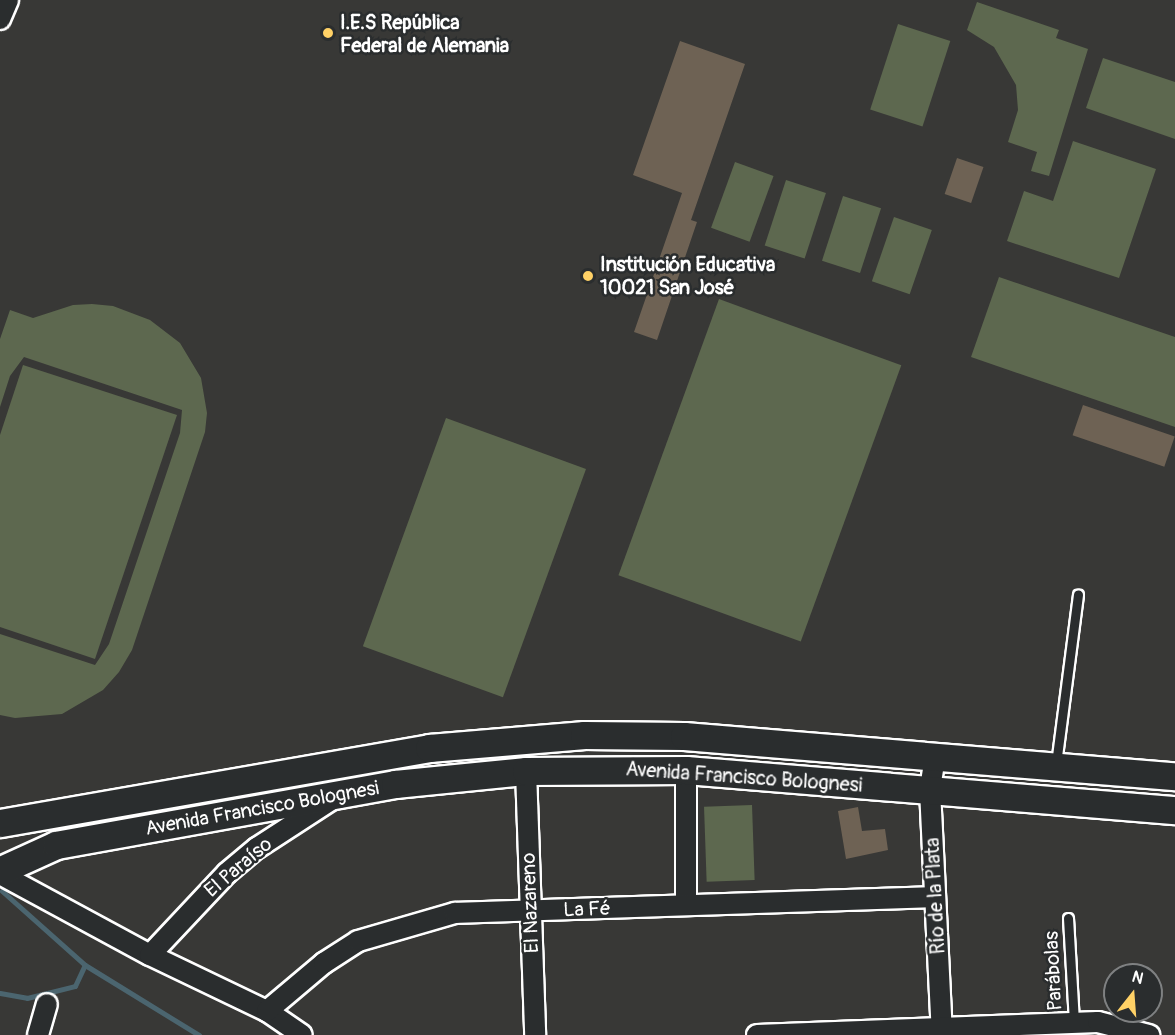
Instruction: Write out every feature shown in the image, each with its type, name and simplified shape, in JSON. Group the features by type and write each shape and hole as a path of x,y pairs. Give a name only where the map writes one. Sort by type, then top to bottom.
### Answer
{"main road":[{"name":"Avenida Francisco Bolognesi","path":"0,823 429,748 518,738 684,736 1175,776"},
{"name":"Avenida Francisco Bolognesi","path":"0,872 56,845 340,794 526,771 686,770 1175,810"},
{"path":"0,840 4,860 0,872"}],"street":[{"path":"0,18 8,0"},
{"name":"Río de la Plata","path":"935,757 930,790 941,1031"},
{"path":"686,770 686,905"},
{"name":"El Nazareno","path":"526,771 535,1035"},
{"name":"El Paraíso","path":"150,955 227,873 257,848 340,794"},
{"path":"0,872 150,955 267,1011 302,1035"},
{"name":"La Fé","path":"267,1011 324,963 358,940 455,913 935,897"},
{"path":"38,1035 47,1004"},
{"path":"757,1035 941,1031 1098,1022 1149,1035"}],"lane":[{"path":"1055,766 1078,594"},
{"name":"Parábolas","path":"1068,918 1074,1023"}],"green space":[{"path":"977,2 1059,30 1056,38 1088,49 1049,176 1031,171 1037,152 1008,142 1018,110 1016,85 994,47 967,30"},
{"path":"898,24 950,41 922,127 870,110"},
{"path":"1103,58 1175,82 1175,139 1086,108"},
{"path":"1073,141 1156,169 1119,278 1007,241 1024,191 1053,201"},
{"path":"735,162 774,176 750,242 711,228"},
{"path":"786,180 826,193 805,259 765,246"},
{"path":"843,196 881,208 860,273 822,261"},
{"path":"894,217 932,230 910,294 872,281"},
{"path":"999,277 1175,337 1175,427 971,357"},
{"path":"719,299 901,365 801,642 618,575"},
{"path":"73,305 113,306 150,320 180,343 201,378 207,413 205,432 132,650 119,672 103,690 62,714 15,718 0,715 0,634 95,665 109,644 180,433 182,410 24,357 10,376 0,407 0,339 10,310 33,318"},
{"path":"23,365 177,415 95,659 0,627 0,435"},
{"path":"446,418 586,469 503,697 363,646"},
{"path":"752,805 755,880 707,882 704,807"}],"building":[{"path":"680,41 745,64 691,220 697,222 657,340 634,332 682,193 633,175"},
{"path":"957,158 983,167 971,203 945,194"},
{"path":"1083,405 1175,437 1164,467 1073,435"},
{"path":"858,807 862,831 885,829 888,850 846,859 838,811"}],"waterway":[{"path":"2,891 85,965 199,1035"},
{"path":"0,993 27,998 75,986 85,965"}],"place":[{"name":"I.E.S República Federal de Alemania","path":"328,33"},
{"name":"Institución Educativa 10021 San José","path":"588,276"}]}
